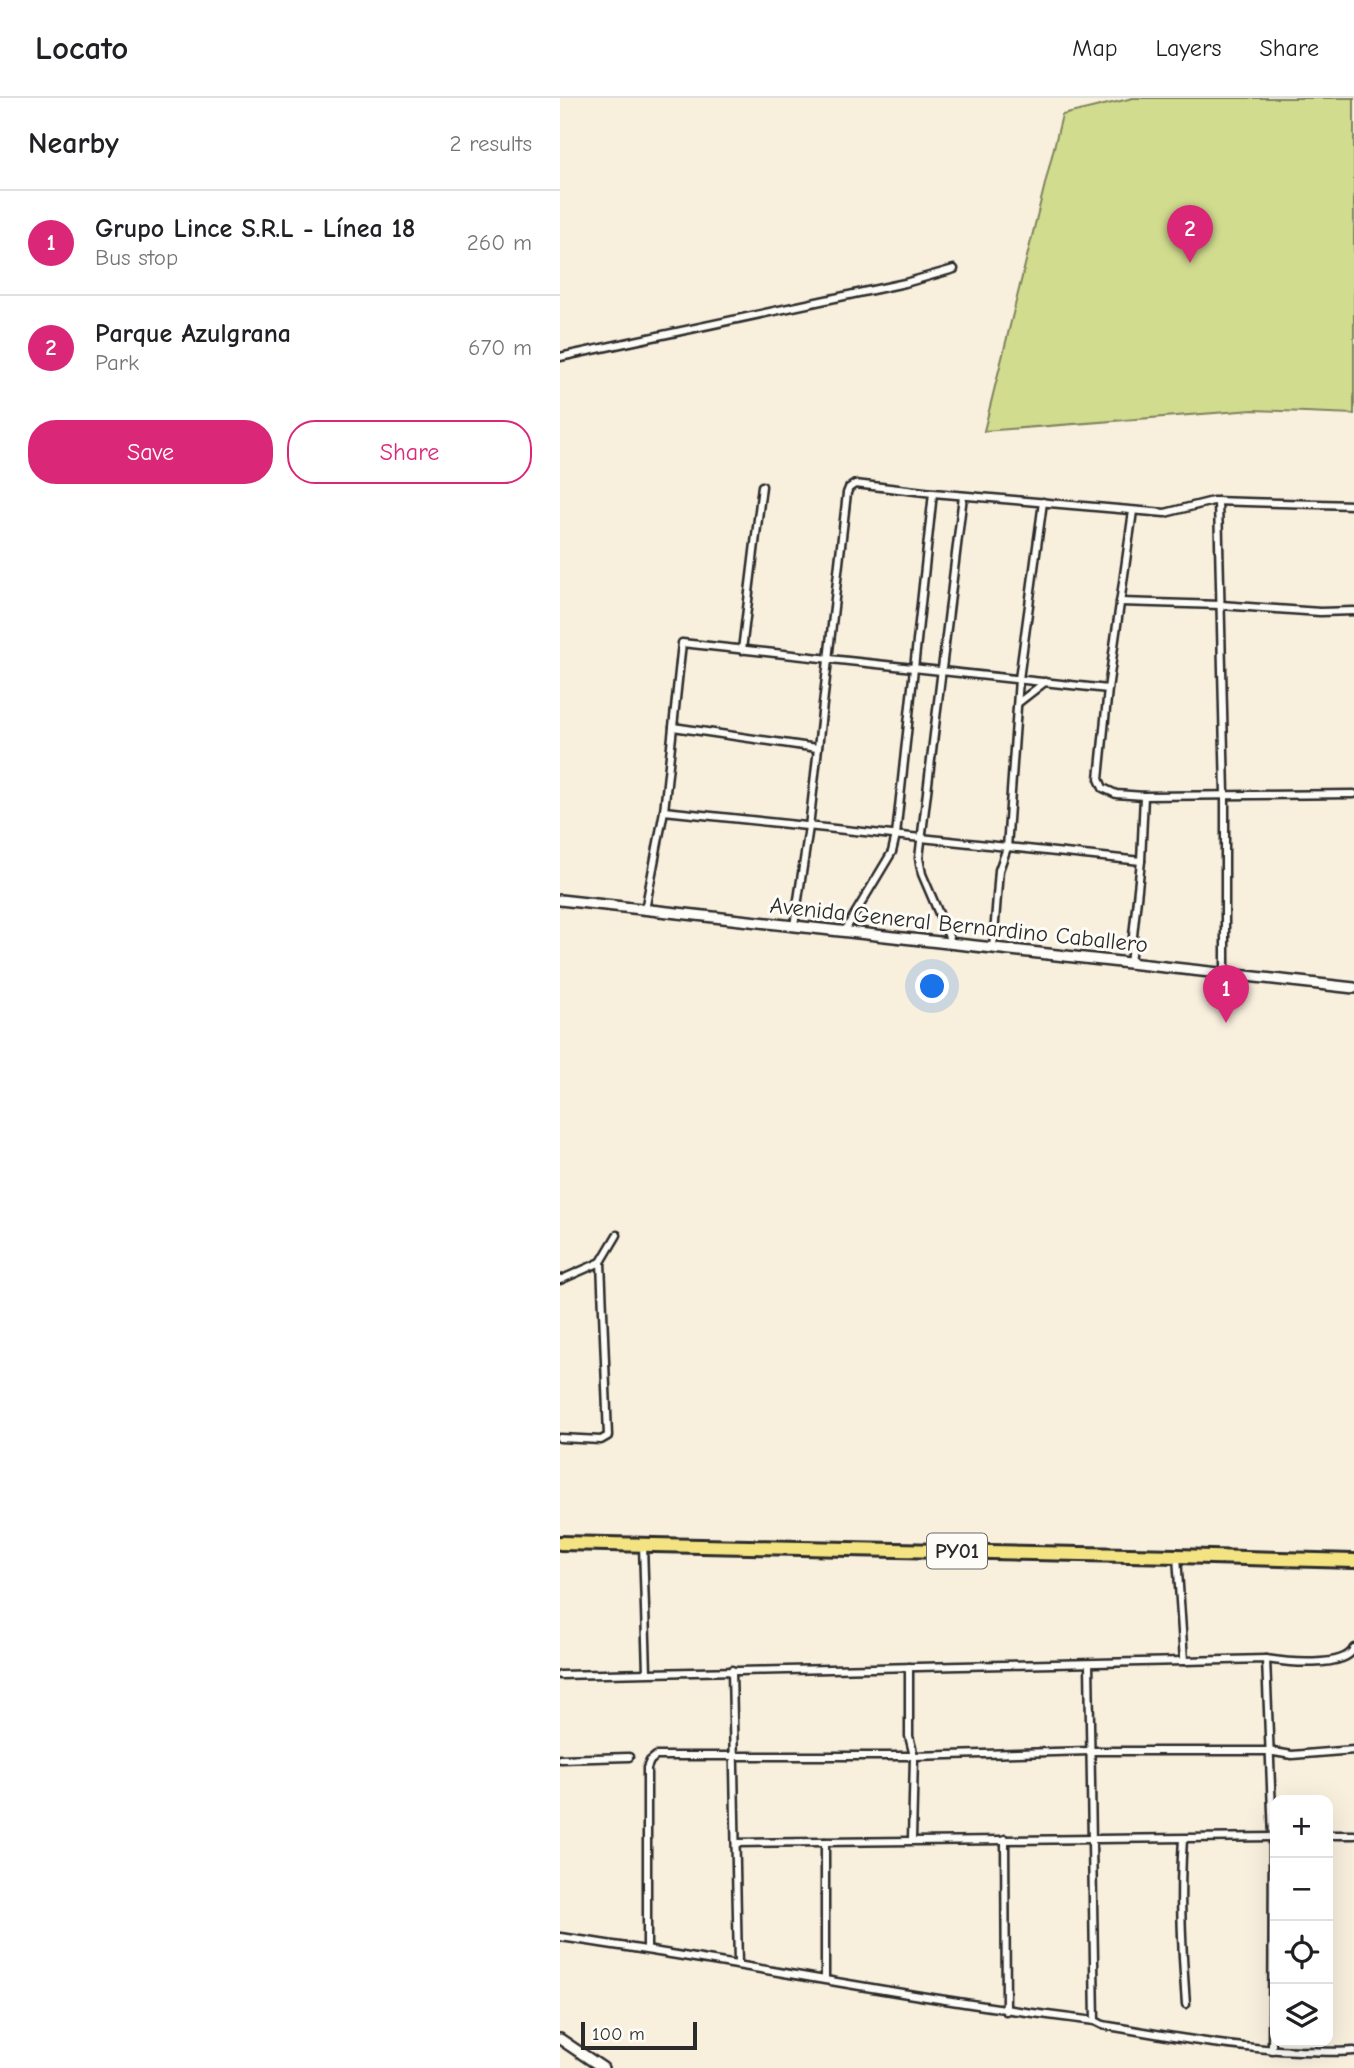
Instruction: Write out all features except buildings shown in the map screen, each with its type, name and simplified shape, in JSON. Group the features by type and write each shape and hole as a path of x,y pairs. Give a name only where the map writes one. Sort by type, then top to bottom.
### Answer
{"highway":[{"name":"PY01","path":"560,1543 1354,1561"}],"main road":[{"name":"Avenida General Bernardino Caballero","path":"560,900 1354,988"},
{"path":"560,2039 603,2068"}],"street":[{"path":"560,356 905,283 954,269"},
{"path":"794,926 809,827 849,488 855,484 1166,513 1194,504 1218,501 1354,505"},
{"path":"742,650 762,486"},
{"path":"844,932 892,852 933,493"},
{"path":"952,944 922,874 919,858 963,496"},
{"path":"1218,501 1225,794 1224,974"},
{"path":"993,948 999,870 1007,848 1019,679 1043,502"},
{"path":"1133,511 1108,690 1100,779 1103,788 1116,794 1144,796 1354,794"},
{"path":"1120,602 1320,612 1354,611"},
{"path":"645,910 664,811 682,643 1108,690"},
{"path":"1018,703 1045,682"},
{"path":"673,727 817,748"},
{"path":"1130,964 1141,860 1144,796"},
{"path":"664,811 1141,860"},
{"path":"560,1438 601,1440 608,1436 601,1262 617,1235"},
{"path":"560,1280 601,1262"},
{"path":"643,1545 647,1672"},
{"path":"1177,1556 1184,1661"},
{"path":"560,1675 1266,1659 1303,1662 1338,1660 1352,1654 1354,1648"},
{"path":"1266,1659 1271,1795"},
{"path":"1089,1664 1096,2021"},
{"path":"909,1667 909,1736 914,1756 912,1840"},
{"path":"732,1670 738,1965"},
{"path":"647,1949 647,1768 650,1760 656,1756 914,1756 1268,1751 1292,1755 1354,1750"},
{"path":"560,1759 629,1757"},
{"path":"1333,1835 1354,1835"},
{"path":"736,1843 1270,1837"},
{"path":"1005,1839 1006,2011"},
{"path":"1183,1839 1180,1892 1186,2004"},
{"path":"825,1842 825,1979"},
{"path":"1272,2050 1274,1858"},
{"path":"560,1937 647,1949 1006,2011 1096,2021 1102,2025 1193,2040 1272,2050 1354,2050"}],"green space":[{"path":"1133,98 1354,98 1354,414 1253,410 984,431 1062,115"}],"place":[{"name":"Parque Azulgrana","path":"1190,263"},
{"name":"Grupo Lince S.R.L - Línea 18","path":"1226,1023"}]}
